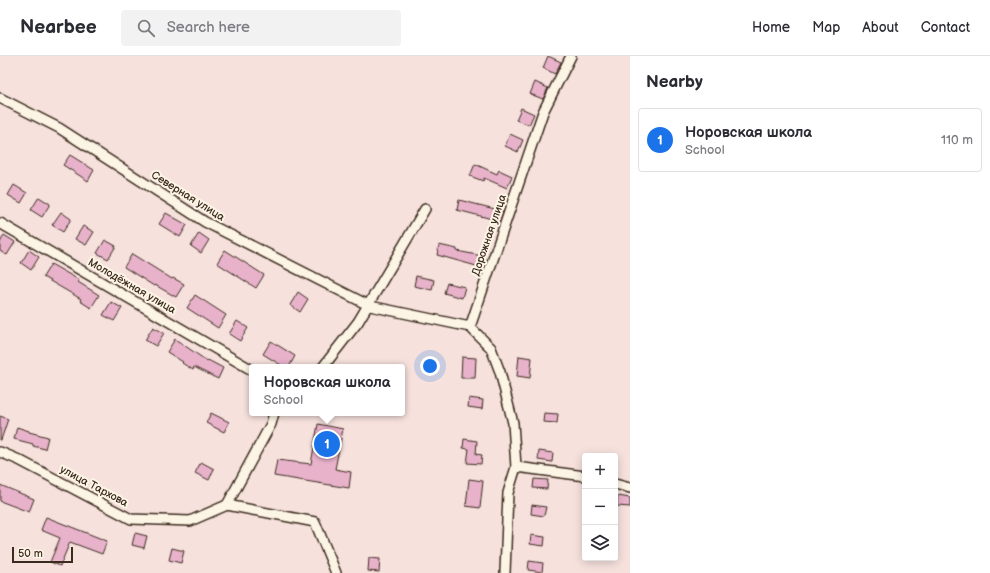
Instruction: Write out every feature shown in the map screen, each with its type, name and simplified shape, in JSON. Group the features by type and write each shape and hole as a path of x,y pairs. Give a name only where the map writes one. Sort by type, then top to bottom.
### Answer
{"street":[{"name":"Дорожная улица","path":"470,327 543,112 571,56"},
{"name":"Северная улица","path":"0,98 60,128 204,222 369,305"},
{"path":"325,364 358,322 369,305 425,209"},
{"name":"Молодёжная улица","path":"0,223 249,368"},
{"path":"369,305 470,327 491,348 500,372 513,423 516,467 508,493 505,573"},
{"path":"273,416 271,424 227,505 315,522 336,573"},
{"name":"улица Тархова","path":"0,452 19,460 131,518 190,522 227,505"},
{"path":"516,467 582,476"},
{"path":"618,485 630,488"}],"building":[{"path":"548,56 561,62 555,74 543,68"},
{"path":"535,82 548,88 543,99 530,94"},
{"path":"521,108 534,114 529,125 516,120"},
{"path":"510,134 523,140 518,152 505,146"},
{"path":"70,155 94,170 88,181 63,165"},
{"path":"475,164 497,174 499,170 512,176 507,188 484,178 483,181 470,176"},
{"path":"14,185 27,193 21,203 8,195"},
{"path":"39,197 50,204 42,217 31,210"},
{"path":"459,200 503,211 500,221 457,210"},
{"path":"61,212 71,219 63,232 52,225"},
{"path":"166,213 187,225 180,237 159,224"},
{"path":"83,226 94,232 86,245 75,239"},
{"path":"199,233 209,240 201,253 191,246"},
{"path":"4,235 15,242 7,255 0,251 0,243"},
{"path":"105,240 116,246 108,259 97,253"},
{"path":"439,245 457,249 457,251 482,256 480,267 437,255"},
{"path":"29,250 39,257 31,270 21,263"},
{"path":"225,250 264,275 256,288 217,263"},
{"path":"132,254 172,279 173,278 184,284 176,297 155,285 154,286 124,267"},
{"path":"51,264 79,280 78,282 99,295 91,308 80,301 81,299 43,277"},
{"path":"416,276 434,280 432,290 414,286"},
{"path":"447,283 465,287 462,298 444,293"},
{"path":"298,292 308,299 300,312 290,305"},
{"path":"195,295 226,315 218,328 187,308"},
{"path":"111,302 122,308 114,321 103,315"},
{"path":"237,321 248,328 240,341 229,334"},
{"path":"153,327 164,333 156,346 145,340"},
{"path":"175,339 207,361 208,360 223,368 218,379 194,367 193,370 167,352"},
{"path":"271,341 295,356 291,364 279,364 263,354"},
{"path":"519,356 532,358 530,378 517,376"},
{"path":"462,357 476,358 475,378 461,378"},
{"path":"469,398 483,400 482,409 468,407"},
{"path":"211,413 229,422 224,432 206,423"},
{"path":"544,413 558,414 557,423 543,422"},
{"path":"0,416 8,419 1,440 0,440"},
{"path":"318,424 343,429 335,469 351,472 349,488 274,476 277,460 311,464"},
{"path":"17,427 48,437 45,449 14,439"},
{"path":"464,439 477,441 476,454 482,455 481,464 467,463 469,449 463,448"},
{"path":"539,451 553,453 552,462 538,460"},
{"path":"201,462 214,469 209,480 195,473"},
{"path":"469,479 483,481 480,508 466,506"},
{"path":"534,479 548,480 547,489 533,488"},
{"path":"0,485 34,499 29,512 0,501"},
{"path":"618,496 630,498 630,507 618,506"},
{"path":"532,505 546,507 544,516 531,514"},
{"path":"46,517 107,541 102,554 70,542 60,566 50,562 60,538 41,530"},
{"path":"135,533 147,536 144,548 132,545"},
{"path":"531,535 545,537 544,546 530,544"},
{"path":"172,548 184,551 181,563 169,560"},
{"path":"369,558 380,559 379,572 368,571"},
{"path":"529,561 543,563 542,572 528,570"}],"place":[{"name":"Норовская школа","path":"327,444"}]}
